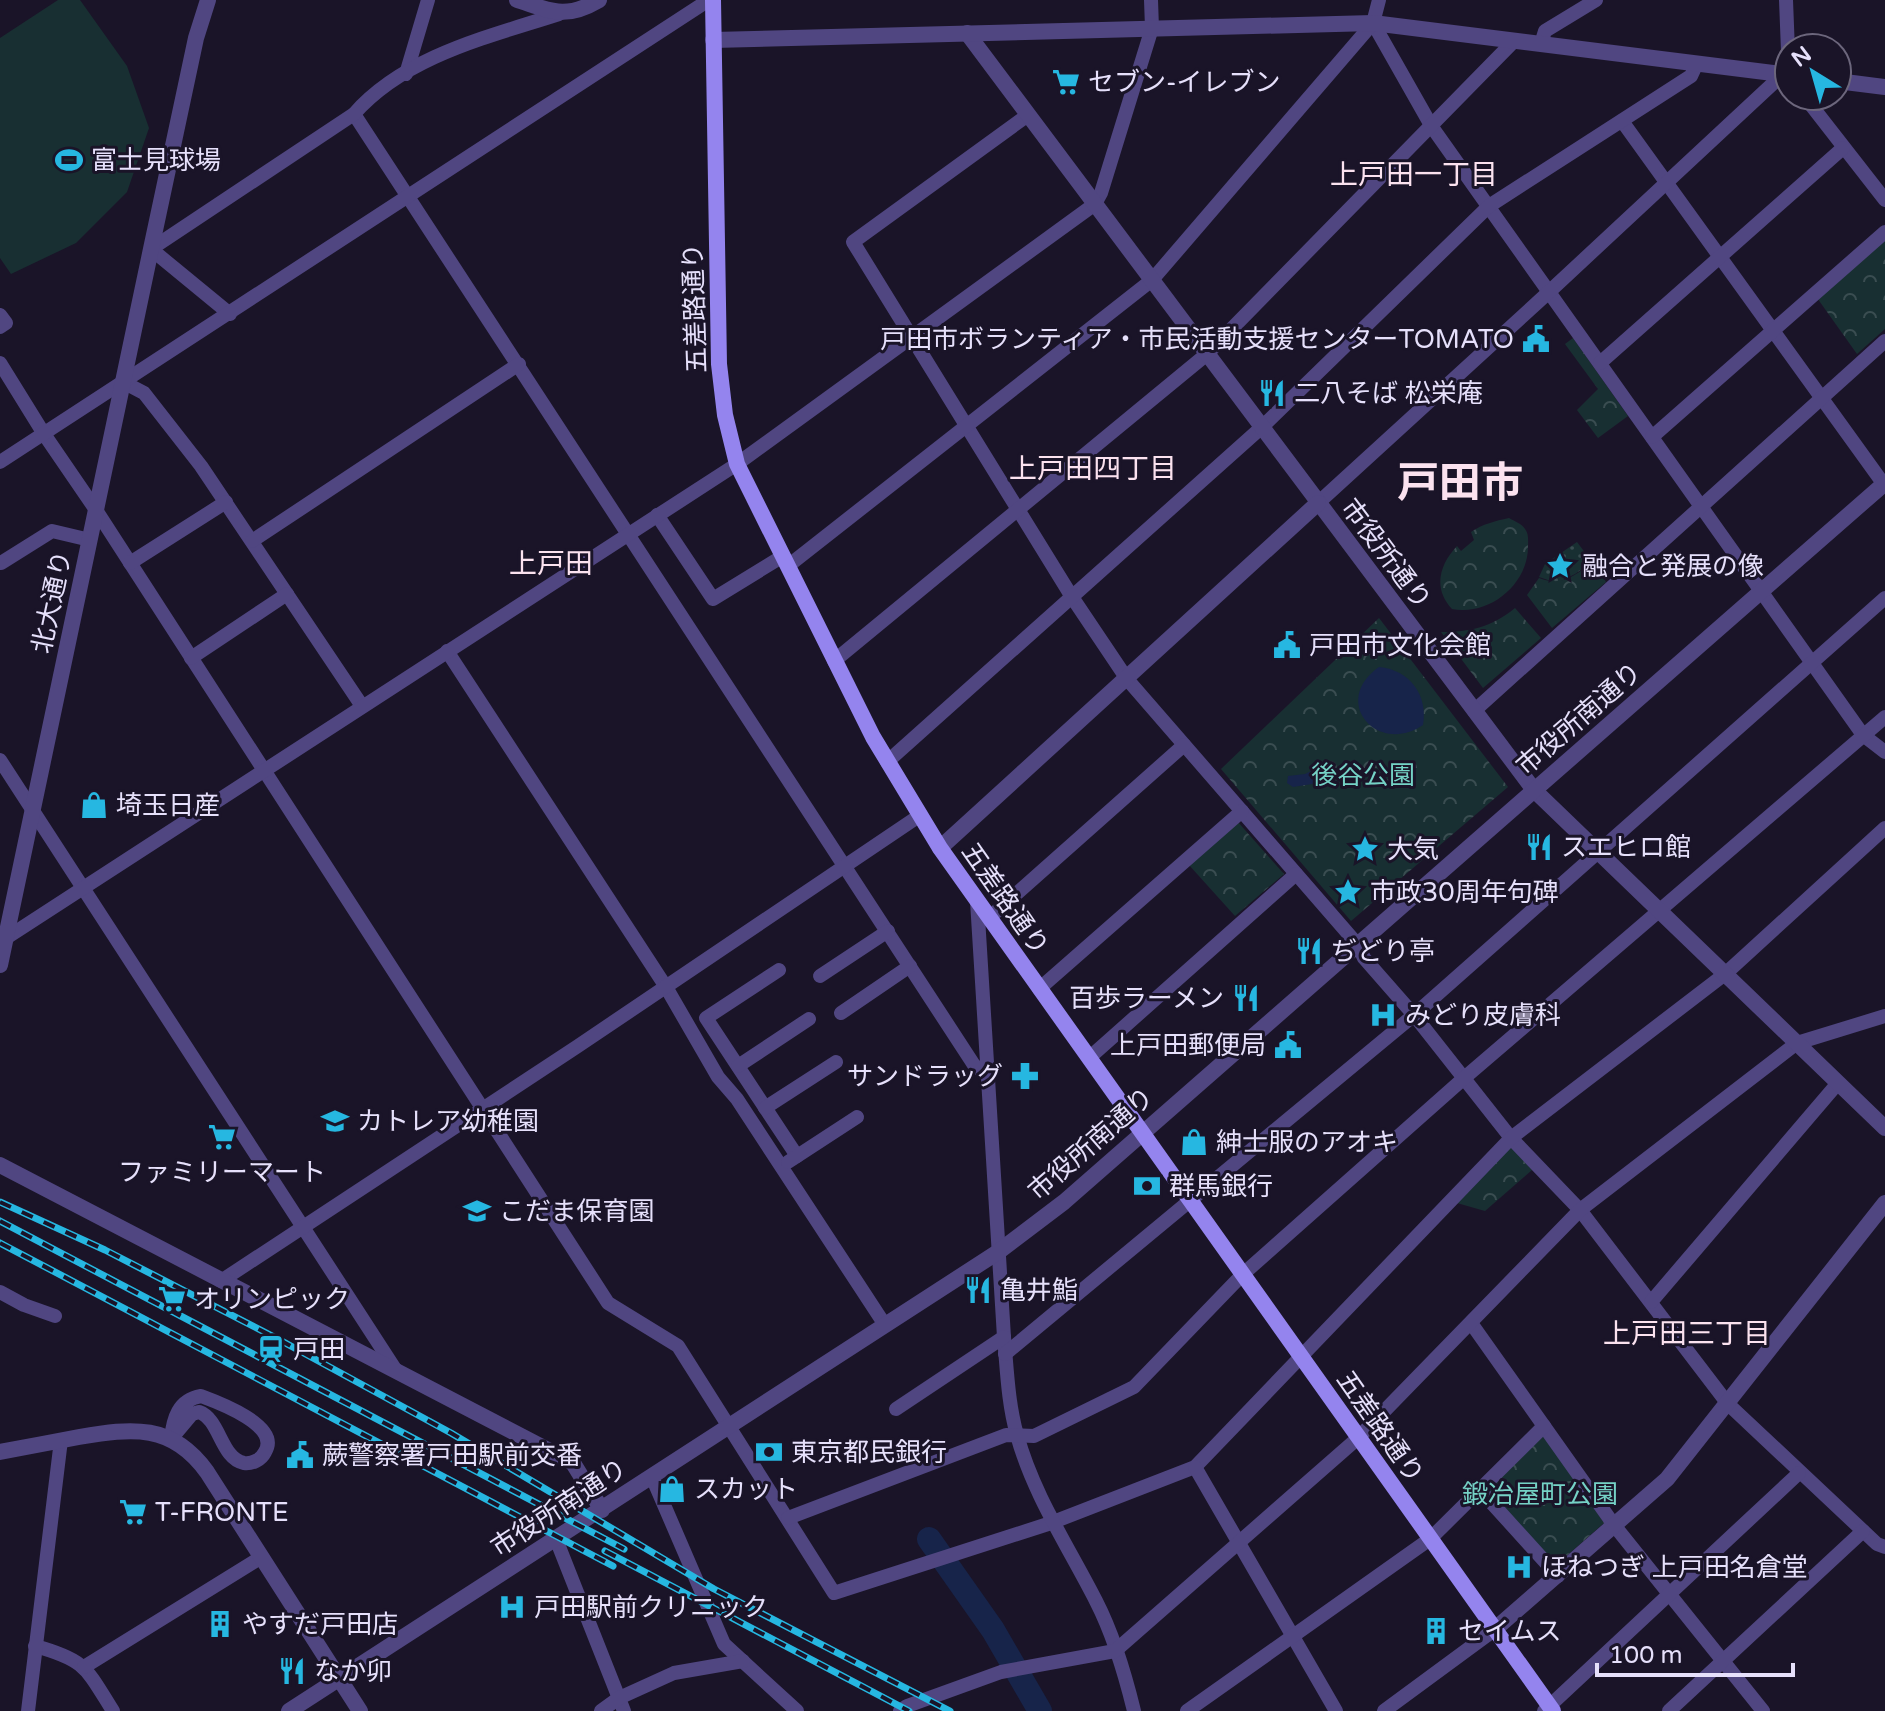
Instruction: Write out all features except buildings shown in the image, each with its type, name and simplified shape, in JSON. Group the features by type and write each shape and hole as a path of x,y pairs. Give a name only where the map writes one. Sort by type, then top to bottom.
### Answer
{"main road":[{"name":"五差路通り","path":"711,0 719,364 727,428 737,464 834,661 919,816 1549,1710"}],"street":[{"name":"北大通り","path":"0,965 2,941 33,810 196,38 208,0"},
{"path":"406,74 428,0"},
{"path":"517,0 559,14"},
{"path":"230,314 151,249 354,114 373,92 443,52 587,7 599,0"},
{"path":"0,462 711,0"},
{"path":"2,941 737,464 1095,204 1152,28 1151,0"},
{"path":"657,515 713,599 785,561 966,426 1152,280 1373,23 1379,0"},
{"path":"1541,44 1545,31 1596,0"},
{"path":"1786,0 1786,32"},
{"path":"713,40 1373,23 1773,73"},
{"path":"1373,23 1432,127 1863,735 1885,752"},
{"name":"市役所通り","path":"967,33 1534,790 1885,1128"},
{"path":"834,661 1207,354 1515,40"},
{"path":"887,762 1262,427 1489,206 1691,76 1697,63"},
{"path":"1853,83 1885,87"},
{"path":"940,848 1773,87"},
{"path":"1816,112 1885,200"},
{"path":"354,114 974,1065 987,1075"},
{"path":"1028,115 853,242 1018,511 1127,679 1358,945 1364,958 1414,1015 1511,1138 1580,1210 1728,1404 1799,1473 1885,1547"},
{"path":"1622,121 1885,484"},
{"path":"1600,363 1843,148"},
{"path":"1652,437 1885,232"},
{"path":"0,315 6,323 0,327"},
{"path":"1474,711 1885,341"},
{"path":"252,541 519,364"},
{"path":"1,366 608,1303 678,1346 834,1593 1053,1522 1195,1467 1511,1138 1725,974 1885,828"},
{"path":"123,382 144,393 226,502 362,706"},
{"name":"市役所南通り","path":"289,1711 998,1252 1064,1202 1885,484"},
{"path":"130,563 226,502"},
{"path":"1,563 52,531 90,540"},
{"path":"191,658 287,594"},
{"path":"1005,1354 1414,1015 1885,598"},
{"path":"447,651 666,987 718,1077 737,1099 885,1325"},
{"path":"788,1518 1006,1435 1034,1436 1134,1387 1242,1275 1463,1079 1885,717"},
{"path":"989,918 1184,745"},
{"path":"0,760 397,1372"},
{"path":"1039,989 1242,811"},
{"path":"221,1281 919,816"},
{"path":"1089,1058 1296,874"},
{"path":"977,901 1005,1354 1017,1435 1053,1522 1098,1604 1134,1711"},
{"path":"820,976 888,931"},
{"path":"841,1013 910,966"},
{"path":"779,970 706,1018 797,1156"},
{"path":"900,1711 1001,1672 1115,1651 1358,1438 1580,1210 1797,1043 1885,1016"},
{"path":"738,1066 809,1019"},
{"path":"765,1108 836,1062"},
{"path":"1651,1302 1838,1083"},
{"path":"781,1166 857,1117"},
{"path":"0,1165 573,1463 602,1510"},
{"path":"1384,1711 1494,1630 1667,1479 1885,1203"},
{"path":"0,1292 55,1316"},
{"path":"1471,1323 1614,1525 1763,1711"},
{"path":"896,1409 1004,1337"},
{"path":"201,1396 257,1423 268,1440 259,1459 253,1462 238,1461 207,1416 199,1412 192,1414 171,1439 173,1420 183,1403 201,1396"},
{"path":"1187,1711 1430,1539 1544,1426"},
{"path":"0,1452 133,1430 171,1439 198,1461 360,1711"},
{"path":"28,1711 61,1440"},
{"path":"1195,1467 1336,1711"},
{"path":"1549,1710 1799,1473"},
{"path":"652,1477 724,1644 797,1711"},
{"path":"1480,1490 1558,1576"},
{"path":"1669,1711 1863,1531"},
{"path":"556,1539 622,1705"},
{"path":"84,1667 260,1558"},
{"path":"35,1646 67,1655 84,1667 113,1711"},
{"path":"601,1711 622,1705 674,1673 743,1661"}],"green space":[{"name":"富士見球場","path":"58,0 80,0 127,66 149,128 127,192 76,243 11,274 0,258 0,38"},
{"path":"1885,235 1885,329 1857,354 1815,295"},
{"path":"1573,338 1628,416 1598,438 1577,410 1598,389 1565,344"},
{"path":"1509,518 1522,526 1528,535 1526,562 1521,574 1504,595 1492,603 1466,610 1452,609 1440,585 1442,569 1451,553 1457,546 1461,551 1474,540 1471,532"},
{"path":"1577,542 1592,562 1557,583 1539,577 1545,564"},
{"path":"1593,562 1606,582 1552,628 1527,595 1539,578 1561,581"},
{"path":"1515,608 1541,638 1483,688 1441,632 1480,627 1498,620"},
{"name":"後谷公園","path":"1379,618 1508,787 1351,921 1221,769"},
{"path":"1237,821 1284,874 1235,916 1189,865"},
{"path":"1512,1146 1532,1170 1485,1211 1457,1203"},
{"name":"鍛冶屋町公園","path":"1543,1433 1604,1523 1555,1566 1485,1490"}],"water":[{"path":"1379,667 1400,673 1414,686 1423,704 1423,725 1406,733 1390,734 1376,729 1365,720 1359,708 1359,695 1365,681"},
{"path":"1325,764 1330,765 1331,773 1312,784 1293,787 1287,783 1288,776 1305,774"}],"waterway":[{"path":"929,1539 993,1630 1040,1711"}],"railway":[{"path":"0,1202 105,1250 278,1339 451,1433 714,1589 950,1711"},
{"path":"0,1221 624,1549"},
{"path":"0,1243 613,1566"},
{"path":"605,1551 909,1711"}],"place":[{"name":"セブン-イレブン","path":"1066,82"},
{"name":"富士見球場","path":"69,160"},
{"name":"戸田市ボランティア・市民活動支援センターTOMATO","path":"1536,339"},
{"name":"二八そば 松栄庵","path":"1272,393"},
{"name":"融合と発展の像","path":"1560,566"},
{"name":"戸田市文化会館","path":"1287,645"},
{"name":"埼玉日産","path":"94,805"},
{"name":"スエヒロ館","path":"1539,847"},
{"name":"大気","path":"1365,849"},
{"name":"市政30周年句碑","path":"1348,892"},
{"name":"ぢどり亭","path":"1309,951"},
{"name":"百歩ラーメン","path":"1246,998"},
{"name":"みどり皮膚科","path":"1383,1015"},
{"name":"上戸田郵便局","path":"1288,1045"},
{"name":"サンドラッグ","path":"1025,1076"},
{"name":"カトレア幼稚園","path":"335,1121"},
{"name":"ファミリーマート","path":"222,1137"},
{"name":"紳士服のアオキ","path":"1194,1142"},
{"name":"群馬銀行","path":"1147,1186"},
{"name":"こだま保育園","path":"477,1211"},
{"name":"亀井鮨","path":"978,1290"},
{"name":"オリンピック","path":"172,1299"},
{"name":"戸田","path":"271,1349"},
{"name":"東京都民銀行","path":"769,1452"},
{"name":"蕨警察署戸田駅前交番","path":"300,1455"},
{"name":"スカット","path":"672,1489"},
{"name":"T-FRONTE","path":"133,1512"},
{"name":"ほねつぎ 上戸田名倉堂","path":"1519,1567"},
{"name":"戸田駅前クリニック","path":"512,1607"},
{"name":"やすだ戸田店","path":"220,1624"},
{"name":"セイムス","path":"1436,1631"},
{"name":"なか卯","path":"292,1671"}],"district":[{"name":"上戸田一丁目","path":"1414,175"},
{"name":"上戸田四丁目","path":"1093,469"},
{"name":"戸田市","path":"1460,483"},
{"name":"上戸田","path":"551,564"},
{"name":"上戸田三丁目","path":"1687,1334"}]}
